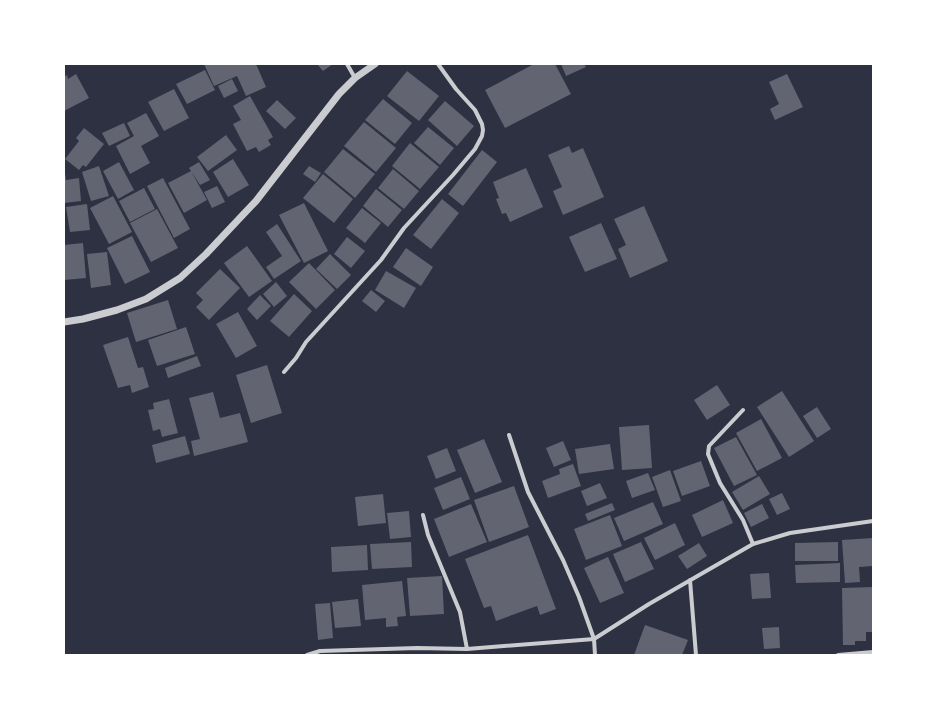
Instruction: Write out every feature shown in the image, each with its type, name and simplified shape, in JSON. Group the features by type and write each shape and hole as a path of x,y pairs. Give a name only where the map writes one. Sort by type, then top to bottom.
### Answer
{"street":[{"path":"347,64 355,78"},
{"path":"64,322 83,319 117,310 146,299 180,278 206,254 256,201 339,94 355,78 375,64"},
{"path":"284,372 296,358 306,342 381,260 404,228 458,170 475,149 482,136 482,124 475,110 456,89 438,64"},
{"path":"743,410 709,446 708,454 720,483 743,520 753,544"},
{"path":"509,435 528,492 579,597 594,639 596,655"},
{"path":"423,515 428,535 460,612 467,649"},
{"path":"307,655 320,651 387,648 467,649 594,639 690,580 753,544 790,533 873,521"},
{"path":"690,580 696,655"},
{"path":"838,655 873,652"}],"building":[{"path":"204,64 256,64 266,87 246,96 237,76 214,86"},
{"path":"317,64 333,64 323,71"},
{"path":"534,64 555,64 571,94 505,128 485,90"},
{"path":"561,64 584,64 586,67 566,76"},
{"path":"205,70 215,90 187,104 176,84"},
{"path":"407,71 439,96 419,121 387,96"},
{"path":"76,74 89,98 64,111 64,77 67,75 68,79"},
{"path":"787,74 803,107 775,120 770,109 779,104 769,82"},
{"path":"232,79 238,91 224,98 218,86"},
{"path":"174,89 189,118 164,131 148,102"},
{"path":"250,96 273,137 268,140 271,145 259,152 256,147 247,151 233,124 241,120 233,106"},
{"path":"383,99 412,123 395,144 365,120"},
{"path":"277,100 296,118 285,129 266,111"},
{"path":"445,101 474,126 457,146 428,120"},
{"path":"146,113 159,136 141,146 150,163 130,174 116,146 134,136 127,123"},
{"path":"364,122 396,148 376,172 344,146"},
{"path":"124,123 130,136 109,146 102,133"},
{"path":"428,127 454,148 440,165 414,143"},
{"path":"84,128 104,144 86,167 83,165 79,170 65,159 79,141 76,138"},
{"path":"226,135 237,150 208,171 197,157"},
{"path":"410,143 439,167 420,189 392,166"},
{"path":"569,146 572,153 583,148 604,197 563,215 553,191 562,187 548,155"},
{"path":"343,149 375,174 355,198 324,172"},
{"path":"482,150 497,162 463,206 448,194"},
{"path":"233,159 249,185 228,197 213,172"},
{"path":"119,162 134,190 118,199 103,171"},
{"path":"199,162 210,180 200,185 189,168"},
{"path":"99,166 109,196 91,201 82,172"},
{"path":"309,166 321,173 315,182 303,174"},
{"path":"526,168 543,207 510,222 506,213 502,214 496,199 499,198 493,182"},
{"path":"393,169 419,191 404,209 378,188"},
{"path":"191,171 207,200 184,213 168,183"},
{"path":"64,173 66,180 79,178 81,201 64,203"},
{"path":"323,174 353,199 334,223 303,198"},
{"path":"163,178 190,229 174,238 147,186"},
{"path":"217,186 225,202 212,208 204,192"},
{"path":"144,188 155,209 130,222 119,201"},
{"path":"376,189 402,210 388,227 363,206"},
{"path":"113,196 132,232 109,244 90,208"},
{"path":"442,199 459,213 431,249 413,235"},
{"path":"304,203 328,251 304,263 279,215"},
{"path":"87,204 90,230 70,232 66,207"},
{"path":"644,206 668,261 630,278 618,249 626,245 614,219"},
{"path":"362,208 381,223 365,243 346,228"},
{"path":"157,209 178,248 151,262 130,223"},
{"path":"601,223 617,259 585,272 569,237"},
{"path":"277,224 301,261 274,279 266,267 282,256 266,232"},
{"path":"132,236 150,272 125,284 107,248"},
{"path":"347,237 365,251 351,268 334,254"},
{"path":"83,243 86,278 64,280 64,245"},
{"path":"247,246 272,281 249,297 224,263"},
{"path":"406,248 433,267 421,286 393,267"},
{"path":"107,252 111,285 91,288 87,254"},
{"path":"330,254 351,275 337,289 316,269"},
{"path":"309,263 335,290 316,309 289,282"},
{"path":"220,269 240,288 209,320 196,307 203,300 196,293"},
{"path":"386,271 416,288 404,308 375,290"},
{"path":"276,282 287,296 274,307 263,294"},
{"path":"371,290 385,301 376,312 362,301"},
{"path":"294,294 312,311 289,337 270,321"},
{"path":"260,295 271,306 257,320 247,309"},
{"path":"168,300 177,329 136,342 127,313"},
{"path":"238,312 257,346 236,358 216,324"},
{"path":"186,327 195,354 157,366 148,340"},
{"path":"128,337 138,368 143,367 149,387 132,393 130,385 118,388 103,345"},
{"path":"197,356 201,366 168,378 165,368"},
{"path":"267,365 282,413 251,423 236,375"},
{"path":"717,385 730,405 707,420 694,400"},
{"path":"782,391 814,441 789,457 757,407"},
{"path":"213,392 220,418 240,413 248,442 194,456 191,441 200,439 189,398"},
{"path":"169,399 178,433 162,437 160,429 153,431 148,410 154,409 153,403"},
{"path":"817,407 831,429 817,438 803,416"},
{"path":"761,419 782,458 757,471 736,433"},
{"path":"649,425 652,468 622,470 619,427"},
{"path":"185,436 190,454 156,463 152,445"},
{"path":"736,437 757,475 734,486 714,448"},
{"path":"484,439 502,482 475,493 457,450"},
{"path":"563,441 571,460 554,467 546,448"},
{"path":"610,444 614,469 579,474 575,449"},
{"path":"447,448 456,471 436,479 427,456"},
{"path":"701,461 710,486 682,496 673,471"},
{"path":"573,464 581,486 548,498 542,481 560,474 559,469"},
{"path":"670,470 681,501 663,507 652,477"},
{"path":"648,473 655,490 632,498 626,481"},
{"path":"759,476 770,494 743,510 732,492"},
{"path":"461,477 470,499 443,510 434,488"},
{"path":"600,483 607,498 587,506 581,491"},
{"path":"514,486 529,527 489,542 474,500"},
{"path":"782,493 790,509 777,515 769,499"},
{"path":"383,494 386,523 358,526 355,497"},
{"path":"723,500 733,523 702,537 692,515"},
{"path":"653,502 663,524 624,541 614,518"},
{"path":"612,503 615,510 588,521 585,514"},
{"path":"471,504 487,542 449,557 434,519"},
{"path":"762,504 769,518 751,527 744,513"},
{"path":"409,511 411,537 390,539 387,513"},
{"path":"610,515 622,546 586,560 574,529"},
{"path":"675,523 685,545 655,560 644,538"},
{"path":"528,535 556,609 540,615 537,606 496,621 491,606 484,608 465,559"},
{"path":"873,538 873,566 859,567 860,582 845,583 842,540"},
{"path":"411,542 412,567 372,569 370,544"},
{"path":"641,542 654,569 625,582 613,554"},
{"path":"838,542 838,561 795,561 795,543"},
{"path":"699,543 707,556 687,569 678,556"},
{"path":"367,545 368,570 332,572 331,547"},
{"path":"608,557 624,593 600,603 584,568"},
{"path":"840,563 840,582 796,583 795,565"},
{"path":"769,573 771,598 752,599 750,574"},
{"path":"442,576 444,614 410,616 407,578"},
{"path":"402,581 406,616 397,617 398,626 386,627 386,618 365,620 362,585"},
{"path":"872,587 873,632 866,632 866,641 855,641 855,645 843,645 842,588"},
{"path":"358,599 361,626 335,628 332,602"},
{"path":"330,603 333,638 318,640 315,604"},
{"path":"645,625 688,640 682,655 634,655"},
{"path":"779,627 780,648 764,649 762,628"}]}
